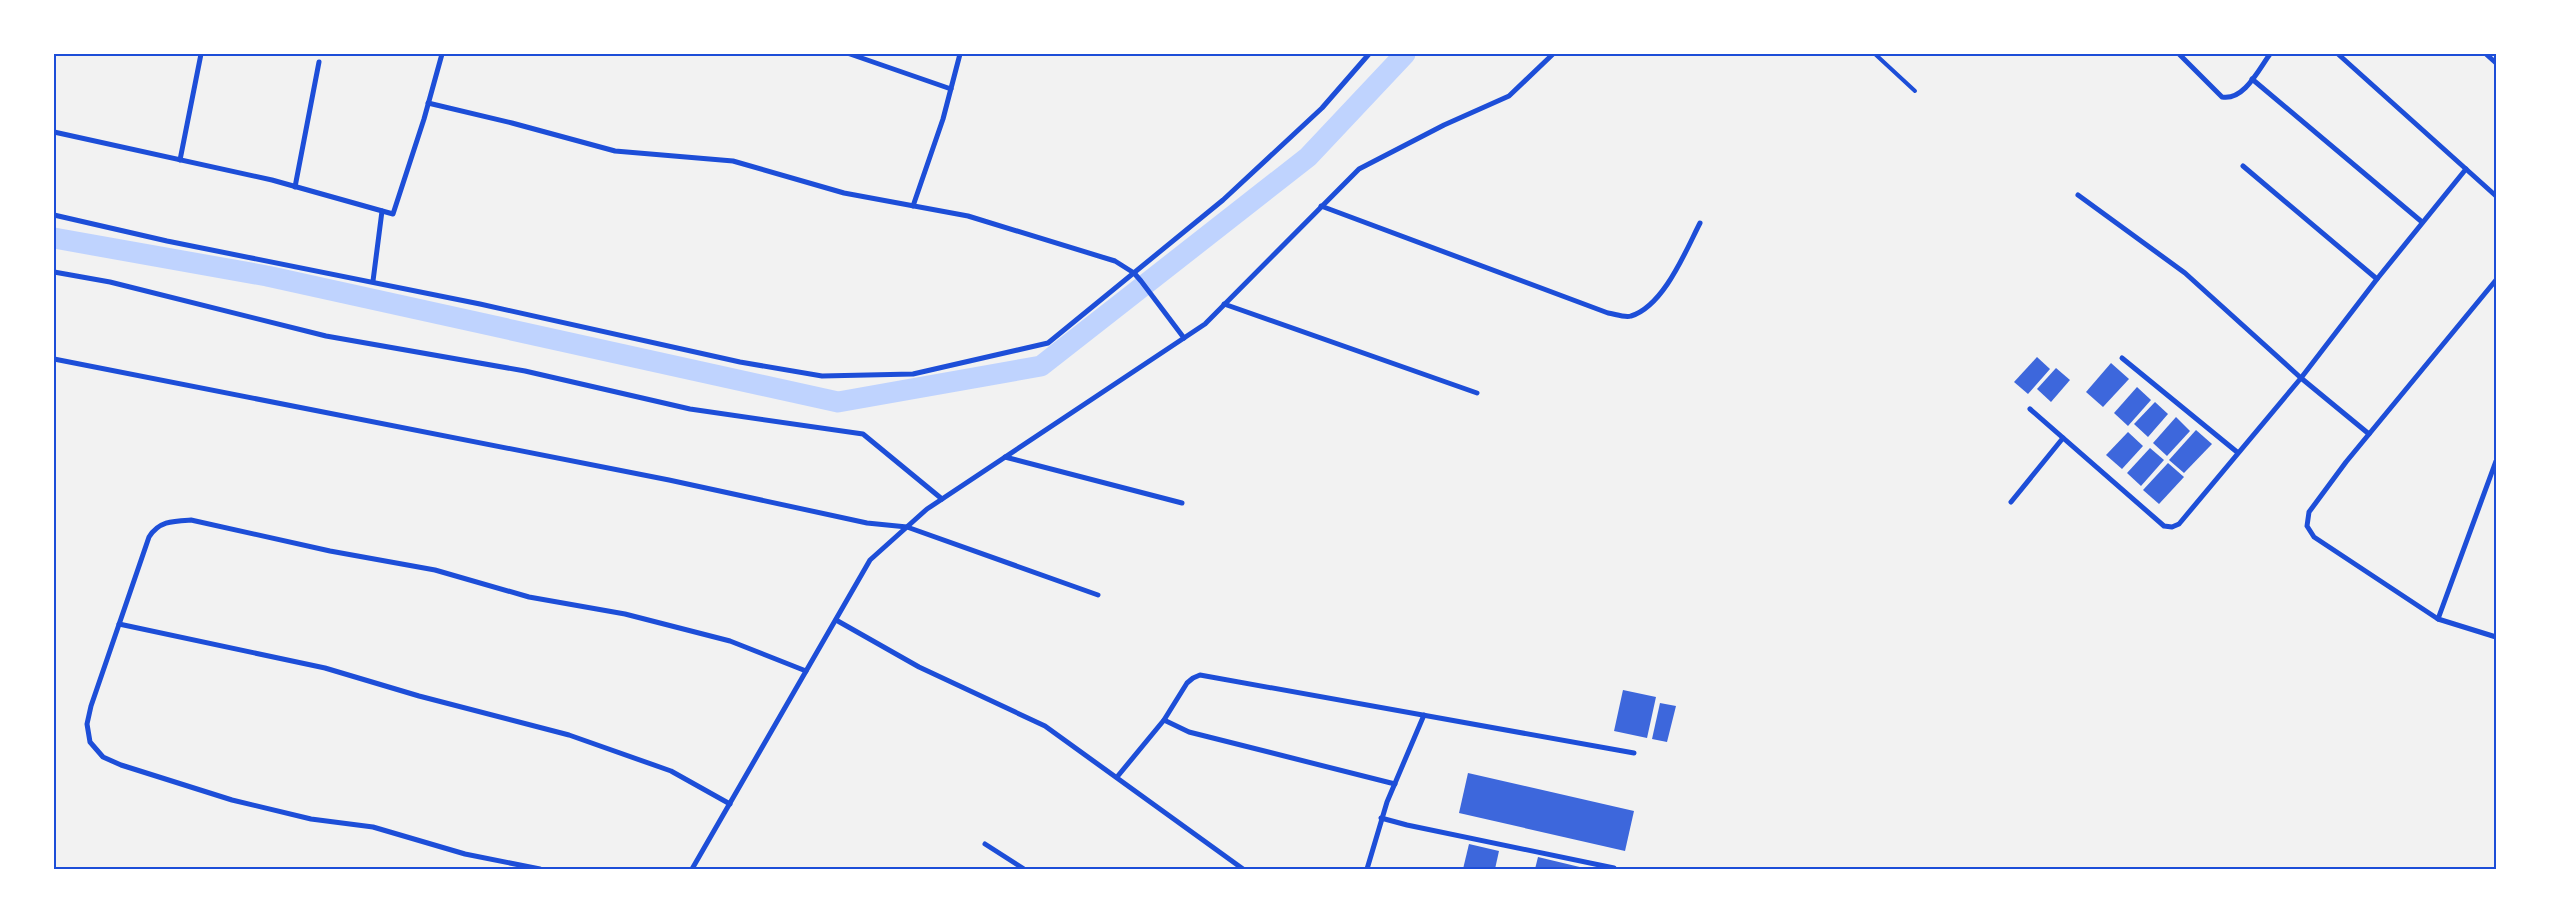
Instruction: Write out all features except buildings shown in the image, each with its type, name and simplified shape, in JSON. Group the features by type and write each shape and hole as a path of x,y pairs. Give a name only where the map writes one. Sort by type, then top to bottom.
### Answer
{"street":[{"path":"180,160 201,54"},
{"path":"54,132 295,187 394,214 442,54"},
{"path":"850,54 951,90"},
{"path":"912,206 944,119 960,54"},
{"path":"54,214 167,240 373,281 740,362 822,376 913,374 1048,343 1223,200 1322,108 1369,54"},
{"path":"692,869 870,560 942,499 1205,324 1359,168 1444,125 1509,96 1553,54"},
{"path":"2179,54 2222,97 2230,98 2239,93 2252,79 2270,54"},
{"path":"2338,54 2496,196"},
{"path":"2486,54 2496,63"},
{"path":"295,187 319,62"},
{"path":"2252,79 2422,222"},
{"path":"428,104 512,123 615,151 733,162 844,193 968,216 1115,261 1134,273 1152,293 1184,338"},
{"path":"2243,166 2377,278"},
{"path":"2030,409 2164,526 2172,527 2179,524 2300,378 2377,278 2466,169"},
{"path":"2078,195 2185,273 2300,378 2369,434"},
{"path":"1322,206 1608,313 1630,316 1644,309 1669,283 1700,223"},
{"path":"373,281 382,211"},
{"path":"54,272 110,282 326,336 524,371 690,409 863,434 942,499"},
{"path":"2496,280 2369,434 2310,512 2307,526 2314,536 2438,619 2496,637"},
{"path":"1224,304 1477,393"},
{"path":"2122,358 2238,452"},
{"path":"54,359 669,480 867,523 907,527 1098,595"},
{"path":"2011,502 2063,438"},
{"path":"1005,457 1182,503"},
{"path":"2438,619 2496,461"},
{"path":"540,869 465,854 373,827 312,819 232,800 121,765 103,756 90,742 87,724 91,706 149,537 155,528 162,524 190,520 330,551 435,570 529,597 625,614 730,641 806,671"},
{"path":"836,620 919,666 1045,726 1244,869"},
{"path":"119,624 325,668 418,696 569,735 671,771 730,804"},
{"path":"1117,777 1164,720 1187,684 1192,678 1200,675 1634,753"},
{"path":"1367,869 1381,818 1424,715"},
{"path":"1164,720 1189,732 1395,784"},
{"path":"1381,818 1406,825 1614,868"},
{"path":"985,844 1024,869"}],"lane":[{"path":"1875,54 1915,91"}],"waterway":[{"path":"54,238 267,276 838,402 1041,366 1308,157 1405,54"}]}
